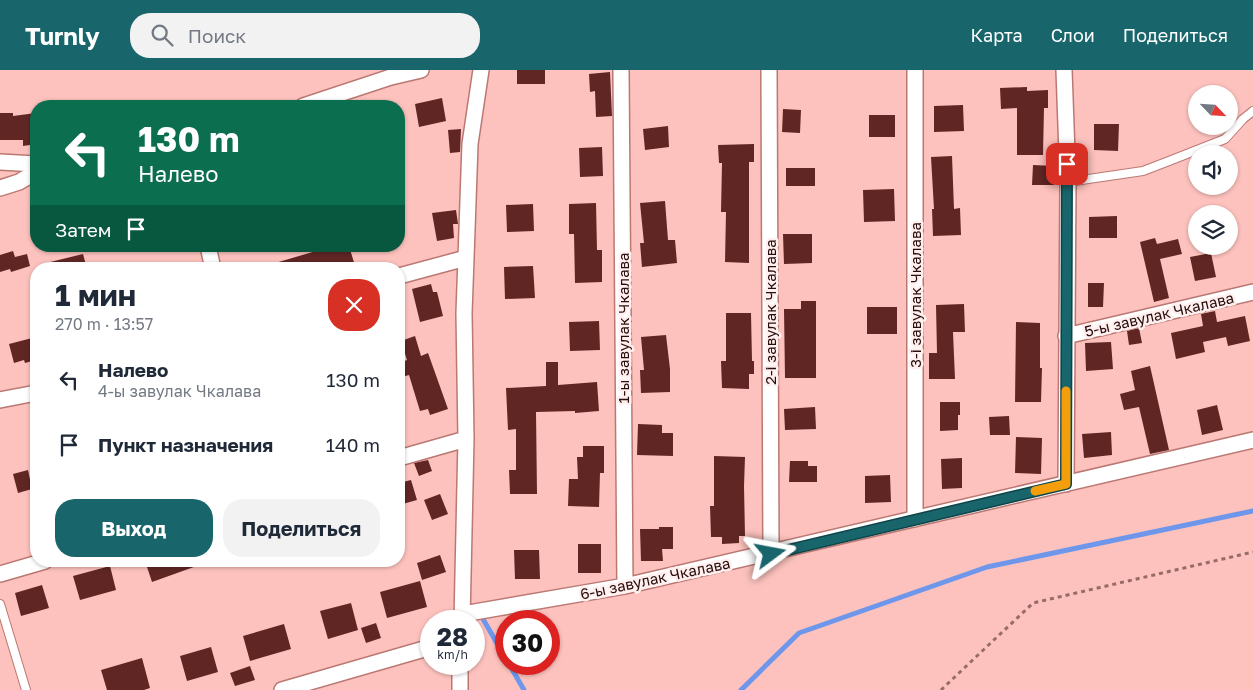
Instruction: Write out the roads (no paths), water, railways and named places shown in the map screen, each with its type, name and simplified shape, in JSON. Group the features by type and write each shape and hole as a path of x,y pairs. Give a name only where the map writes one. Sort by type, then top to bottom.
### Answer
{"street":[{"path":"321,100 391,77 421,70"},
{"path":"463,610 466,439 464,313 470,144 481,70"},
{"name":"1-ы завулак Чкалава","path":"621,70 625,586"},
{"name":"2-і завулак Чкалава","path":"769,70 771,554"},
{"name":"3-і завулак Чкалава","path":"915,70 915,519"},
{"path":"1064,70 1068,182 1066,484"},
{"path":"0,162 30,164"},
{"path":"0,188 19,182 30,176"},
{"path":"405,274 466,258"},
{"name":"5-ы завулак Чкалава","path":"1066,336 1253,292"},
{"path":"0,400 30,394"},
{"path":"405,456 466,439"},
{"name":"6-ы завулак Чкалава","path":"485,614 625,586 771,554 1253,440"},
{"path":"0,574 30,565"},
{"path":"282,690 420,650"},
{"path":"460,675 460,690"}],"lane":[{"path":"1068,182 1143,171 1226,139 1243,119 1253,111"},
{"path":"0,604 26,690"}],"waterway":[{"path":"741,690 799,633 987,567 1253,511"},
{"path":"485,622 495,640"},
{"path":"515,675 524,690"}]}
